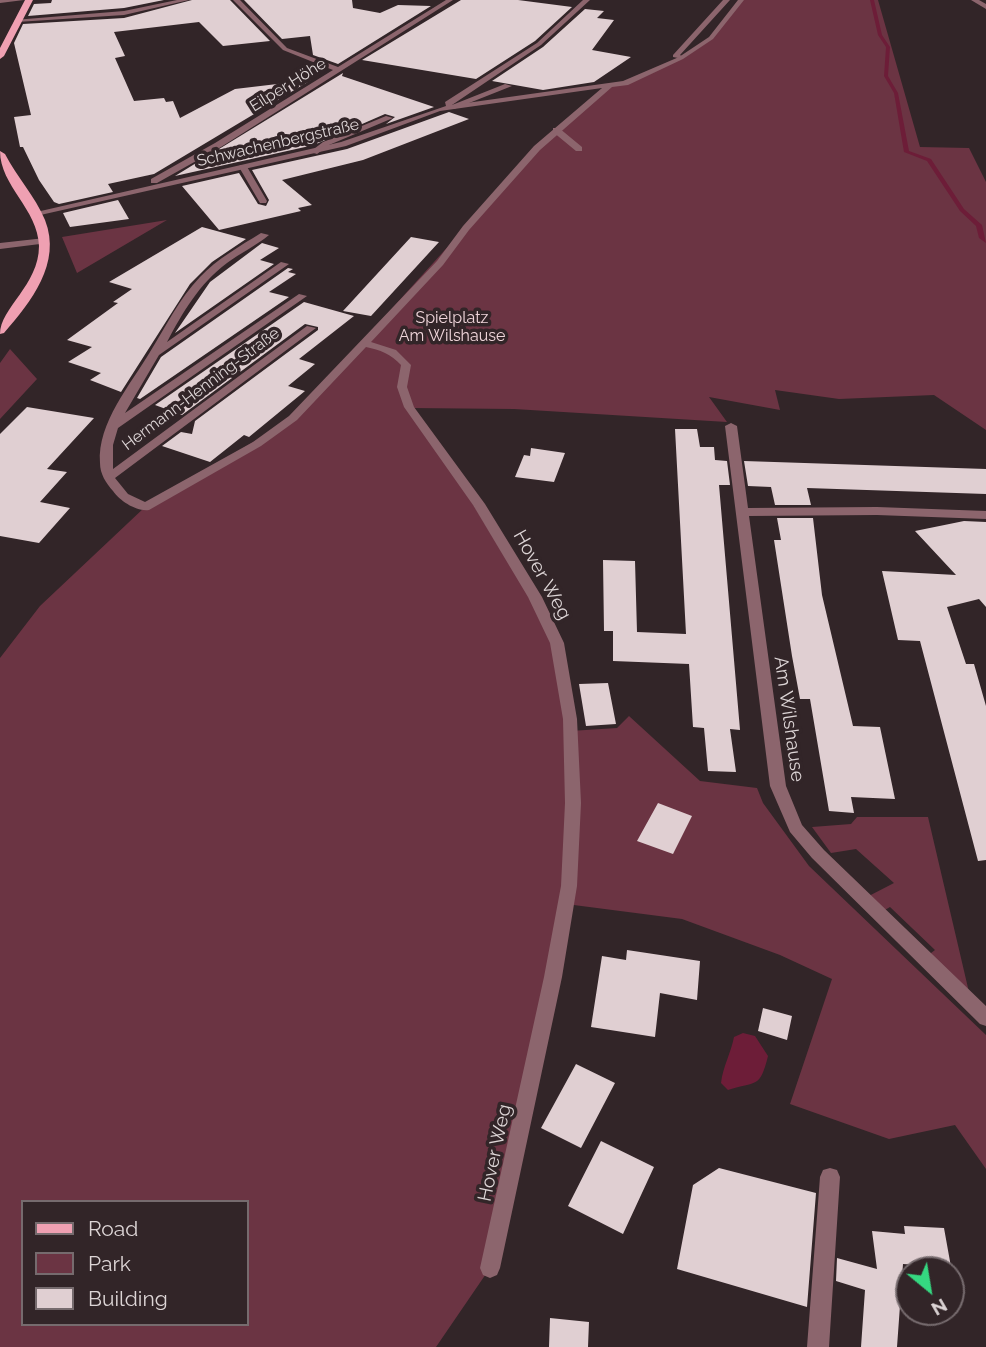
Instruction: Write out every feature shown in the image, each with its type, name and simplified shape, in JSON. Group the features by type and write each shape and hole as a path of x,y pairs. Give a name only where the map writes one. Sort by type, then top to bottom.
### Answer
{"main road":[{"path":"0,56 29,0"},
{"path":"0,154 36,213 45,241 44,261 34,282 0,330"}],"street":[{"path":"0,1 21,0"},
{"path":"17,20 124,13 186,0"},
{"path":"236,0 285,49 339,70"},
{"name":"Eilper Höhe","path":"137,190 218,145 450,0"},
{"path":"439,109 517,60 587,0"},
{"path":"681,58 675,56 727,0"},
{"path":"110,476 121,494 145,507 257,444 293,418 440,263 466,228 556,130 608,87 654,72 711,38 741,0"},
{"path":"974,0 986,7"},
{"path":"451,107 508,86"},
{"name":"Schwachenbergstraße","path":"36,213 314,152 369,137 439,109 608,87"},
{"path":"314,152 322,143 364,131 389,118"},
{"path":"556,130 579,149"},
{"path":"243,167 263,201"},
{"name":"Hermann-Henning-Straße","path":"110,476 107,442 113,427 124,401 155,355 181,306 217,266 264,235"},
{"path":"0,246 45,241"},
{"name":"Hermann-Henning-Straße","path":"155,355 284,264"},
{"name":"Hermann-Henning-Straße","path":"113,427 302,296"},
{"name":"Hermann-Henning-Straße","path":"110,476 311,328"},
{"name":"Hover Weg","path":"364,343 387,349 401,357 406,365 402,387 409,408 460,476 535,597 557,643 570,719 573,803 569,886 553,977 490,1268"},
{"name":"Am Wilshause","path":"731,426 778,786 796,828 818,854 986,1018"},
{"path":"742,512 877,511 986,515"},
{"path":"817,1347 830,1177"}],"green space":[{"name":"Spielplatz Am Wilshause","path":"741,0 878,0 920,147 969,148 986,182 986,430 934,395 839,399 775,390 780,410 709,397 727,422 514,409 410,408 439,448 557,643 570,731 617,728 629,716 700,781 757,788 763,803 809,866 986,1035 986,1169 955,1125 889,1139 790,1104 832,979 780,955 682,919 566,904 490,1268 436,1347 0,1347 0,658 40,606 145,507 293,418 537,148 608,87 654,72 711,38"},
{"path":"167,220 77,273 62,237"},
{"path":"10,349 37,379 0,419 0,363"},
{"path":"857,817 928,817 972,1005 923,959 935,950 890,907 878,914 863,899 894,883 856,849 831,853 812,827 851,824"}],"shaded area":[{"path":"743,1033 755,1036 768,1056 756,1082 728,1090 721,1083 723,1071 734,1037"}],"building":[{"path":"52,0 164,0 124,8 28,16 34,4 51,3"},
{"path":"192,0 230,0 270,41 223,46 199,22 114,32 125,56 115,58 134,101 164,98 166,102 173,101 180,118 235,89 311,80 154,174 108,184 113,192 59,204 54,202 39,180 23,147 20,147 14,117 31,115 14,43 23,24 124,18"},
{"path":"244,0 352,0 353,8 380,13 398,5 431,6 338,64 313,55 310,36 282,39"},
{"path":"461,0 518,0 572,7 535,41 476,79 362,60"},
{"path":"585,9 604,11 597,18 614,20 592,50 631,57 594,82 543,90 492,81 543,47"},
{"path":"343,73 342,76 434,107 386,124 395,117 385,114 314,145 175,176"},
{"path":"449,112 469,119 363,160 282,180 312,205 298,208 301,211 219,230 182,186 239,173 258,204 266,206 269,200 252,170 347,149"},
{"path":"118,200 129,219 70,227 63,213"},
{"path":"202,227 246,239 212,262 190,284 121,392 90,380 101,373 68,362 92,347 67,340 118,303 113,302 132,289 109,282"},
{"path":"411,237 439,242 371,316 343,311"},
{"path":"262,243 279,248 260,260 274,264 175,333 210,282"},
{"path":"288,268 293,269 288,272 296,274 269,292 289,297 140,399 137,398 161,357"},
{"path":"304,302 354,316 299,359 315,364 288,386 305,391 249,437 244,435 210,462 162,446 181,432 192,434 195,421 318,330 318,327 305,324 182,415 155,405"},
{"path":"27,407 94,418 47,469 67,472 40,502 70,508 39,543 0,536 0,434"},
{"path":"675,429 697,429 700,447 714,447 715,460 727,461 730,485 719,485 740,730 730,729 736,772 708,771 704,728 693,727 689,664 613,661 613,631 604,631 603,560 635,561 637,632 686,634"},
{"path":"531,448 565,453 554,482 515,477 524,455 530,456"},
{"path":"744,461 986,469 986,494 807,488 811,505 775,505 771,487 748,486"},
{"path":"777,518 813,518 822,595 853,726 880,727 895,799 851,797 854,813 829,811 810,699 800,699 792,656 774,540 781,540"},
{"path":"964,521 986,522 986,607 979,599 947,607 966,664 974,664 986,706 986,860 978,861 920,641 898,640 882,571 956,575 915,531"},
{"path":"608,683 616,724 586,726 579,684"},
{"path":"658,803 692,816 673,854 637,841"},
{"path":"627,950 700,961 697,1000 660,993 655,1037 591,1027 602,956 626,960"},
{"path":"763,1008 792,1016 787,1040 758,1031"},
{"path":"576,1064 615,1083 581,1148 541,1128"},
{"path":"601,1141 654,1167 623,1234 568,1206"},
{"path":"719,1168 816,1193 807,1307 677,1269 693,1185"},
{"path":"904,1226 944,1228 949,1256 895,1256 897,1347 861,1347 865,1290 836,1281 837,1258 877,1269 872,1231 905,1234"},
{"path":"550,1318 589,1322 588,1347 549,1347"}],"waterway":[{"path":"872,0 880,35 888,47 886,76 896,93 907,152 929,160 962,210 979,225 981,237 986,241"}]}
